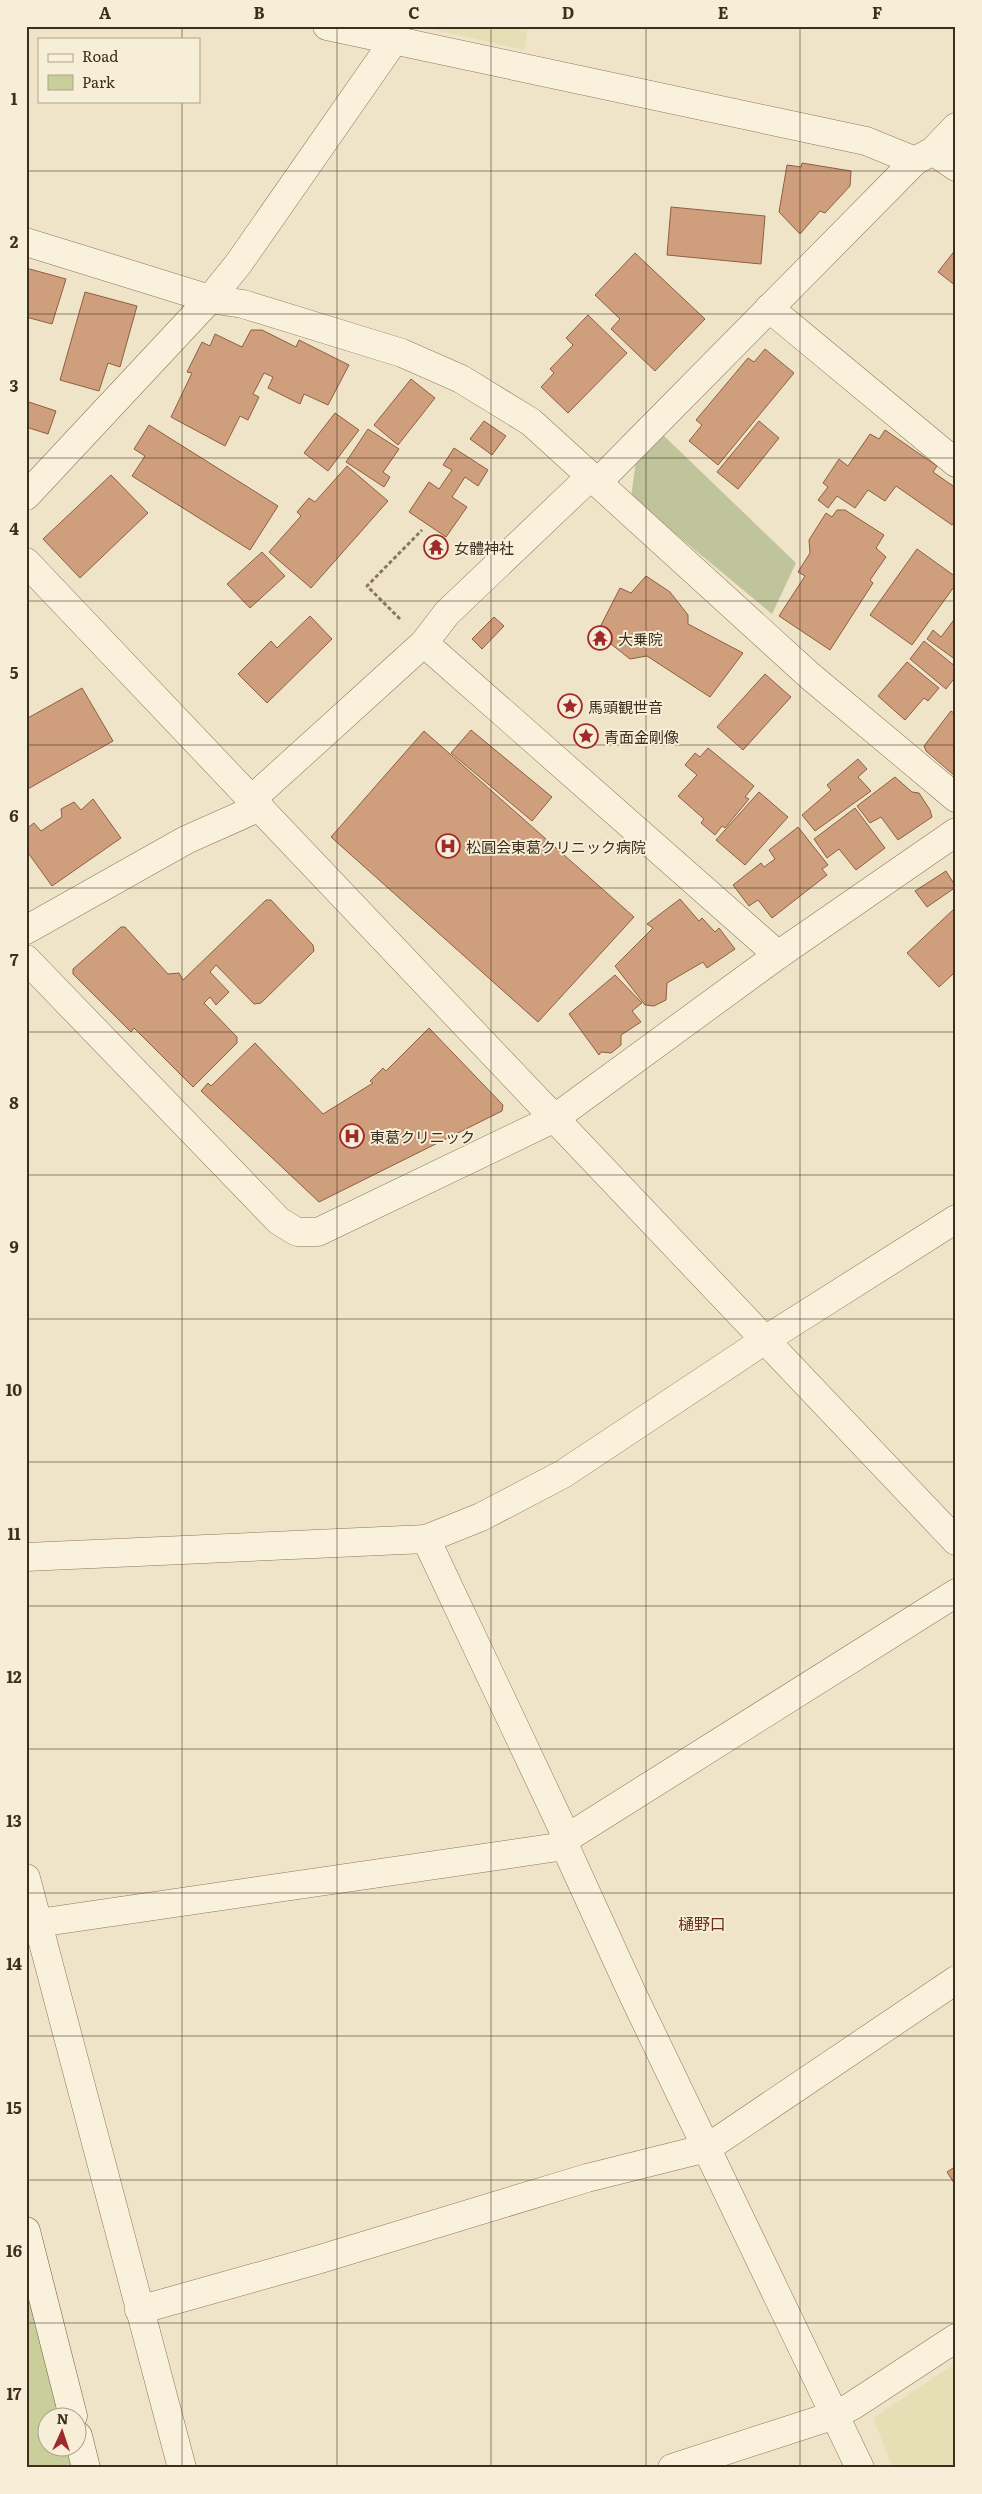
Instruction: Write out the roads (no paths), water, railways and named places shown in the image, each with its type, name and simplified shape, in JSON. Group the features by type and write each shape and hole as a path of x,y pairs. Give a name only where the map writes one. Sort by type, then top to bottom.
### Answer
{"street":[{"path":"327,26 394,42 866,141 924,156 956,167"},
{"path":"26,496 210,300 239,263 394,42"},
{"path":"26,930 256,803 424,643 447,614 594,479 924,156 956,127"},
{"path":"26,242 210,300 243,304 393,350 461,379 531,422 810,676 956,798"},
{"path":"769,308 956,463"},
{"path":"26,562 956,1541"},
{"path":"424,643 778,955"},
{"path":"26,959 280,1221 298,1232 318,1232 555,1118 778,955 956,832"},
{"path":"26,1556 426,1540 481,1517 563,1474 765,1340 956,1219"},
{"path":"426,1540 566,1842 632,1993 860,2468"},
{"path":"38,1923 566,1842 956,1593"},
{"path":"26,1878 182,2468"},
{"path":"139,2310 317,2260 587,2178 707,2148 956,1980"},
{"path":"26,2232 70,2406"},
{"path":"672,2468 835,2415 852,2406 956,2338"}],"place":[{"name":"女體神社","path":"436,547"},
{"name":"大乗院","path":"600,638"},
{"name":"馬頭観世音","path":"570,706"},
{"name":"青面金剛像","path":"586,736"},
{"name":"松圓会東葛クリニック病院","path":"448,846"},
{"name":"東葛クリニック","path":"352,1136"}],"district":[{"name":"樋野口","path":"702,1923"}]}
